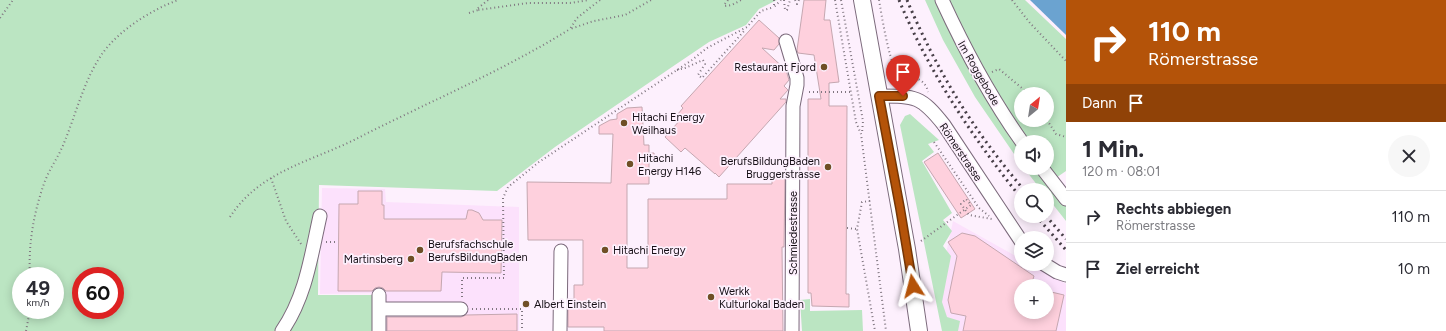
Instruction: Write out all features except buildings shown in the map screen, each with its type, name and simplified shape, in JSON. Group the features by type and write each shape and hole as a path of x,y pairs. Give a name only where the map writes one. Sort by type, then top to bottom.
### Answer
{"main road":[{"path":"862,0 907,250 919,331"}],"street":[{"name":"Im Roggebode","path":"942,0 959,38 980,77 1017,135"},
{"name":"Schmiedestrasse","path":"786,41 797,78 793,106 792,331"},
{"name":"Römerstrasse","path":"879,96 912,97 920,100 931,109 944,125 1014,231"},
{"path":"1047,175 1066,199"},
{"path":"282,331 301,295 307,278 320,216"},
{"path":"560,331 561,251"},
{"path":"1054,270 1066,275"},
{"path":"379,295 379,331"},
{"path":"379,309 461,309"}],"path":[{"path":"0,18 13,0"},
{"path":"30,267 30,244 35,216 45,180 64,144 78,106 102,53 122,32 144,17 178,0"},
{"path":"478,10 477,9 488,0"},
{"path":"469,13 478,10 528,3 570,3 589,0"},
{"path":"570,29 577,18 600,0"},
{"path":"230,217 245,197 271,178 289,168 352,140 501,69 570,29 594,21 625,15 651,0"},
{"path":"728,0 724,5 725,6 732,5 741,0"},
{"path":"774,0 774,7"},
{"path":"675,70 685,68 703,60 705,64 698,75 702,78 761,11 774,7 782,0 785,10 787,10 790,0"},
{"path":"795,0 798,4 799,0"},
{"path":"835,0 856,122 861,134 886,331"},
{"path":"841,0 863,121 861,134"},
{"path":"878,0 894,66 900,71 922,82 927,88 931,109"},
{"path":"1012,0 1030,23 1066,61"},
{"path":"522,331 522,310 461,309 462,278 504,278 503,198 508,187 539,162 707,48 747,27"},
{"path":"999,69 1021,87"},
{"path":"796,92 851,92"},
{"path":"1052,127 1056,134 1066,137"},
{"path":"921,241 965,210 971,205 966,199 961,204 965,210 969,215 994,219 979,208 934,142"},
{"path":"271,178 287,225 311,258"},
{"path":"870,201 862,202 857,229 875,331"},
{"path":"847,228 857,229"},
{"path":"26,331 29,319"}],"shaded area":[{"name":"Berufsfachschule BerufsBildungBaden","path":"322,188 385,189 386,202 519,207 519,331 384,331 384,293 320,294"},
{"path":"953,221 1014,255 1014,271 1043,271 1066,284 1066,331 944,331 939,286"}],"green space":[{"path":"0,0 777,0 759,9 746,25 709,42 672,67 555,147 497,191 319,185 318,295 379,295 379,331 0,331"},
{"path":"925,0 1025,0 1066,39 1066,171 1050,182 1051,183 1036,183 1029,175 1054,175 1054,135 1014,135 1014,154 975,97 943,40"},
{"path":"910,114 939,140 928,144 934,152 922,161 952,213 943,220 952,231 943,246 951,256 942,302 947,317 960,321 958,331 942,331 900,125 905,116"},
{"path":"1054,188 1066,205 1066,221 1054,206"},
{"path":"810,299 810,311 862,310 863,331 802,331 800,300"}],"water":[{"path":"1030,0 1066,0 1066,35"}],"railway":[{"path":"899,0 924,53 953,103 985,151 1014,189"},
{"path":"907,0 949,85 986,142 1018,183"},
{"path":"1042,223 1066,250"},
{"path":"1052,223 1066,239"}],"place":[{"name":"Restaurant Fjord","path":"824,67"},
{"name":"Hitachi Energy Weilhaus","path":"624,123"},
{"name":"Hitachi Energy H146","path":"630,164"},
{"name":"BerufsBildungBaden Bruggerstrasse","path":"828,167"},
{"name":"Berufsfachschule BerufsBildungBaden","path":"420,250"},
{"name":"Hitachi Energy","path":"605,250"},
{"name":"Martinsberg","path":"411,259"},
{"name":"Werkk Kulturlokal Baden","path":"711,297"},
{"name":"Albert Einstein","path":"526,304"}],"route":[{"path":"903,96 879,96 913,286"}]}
